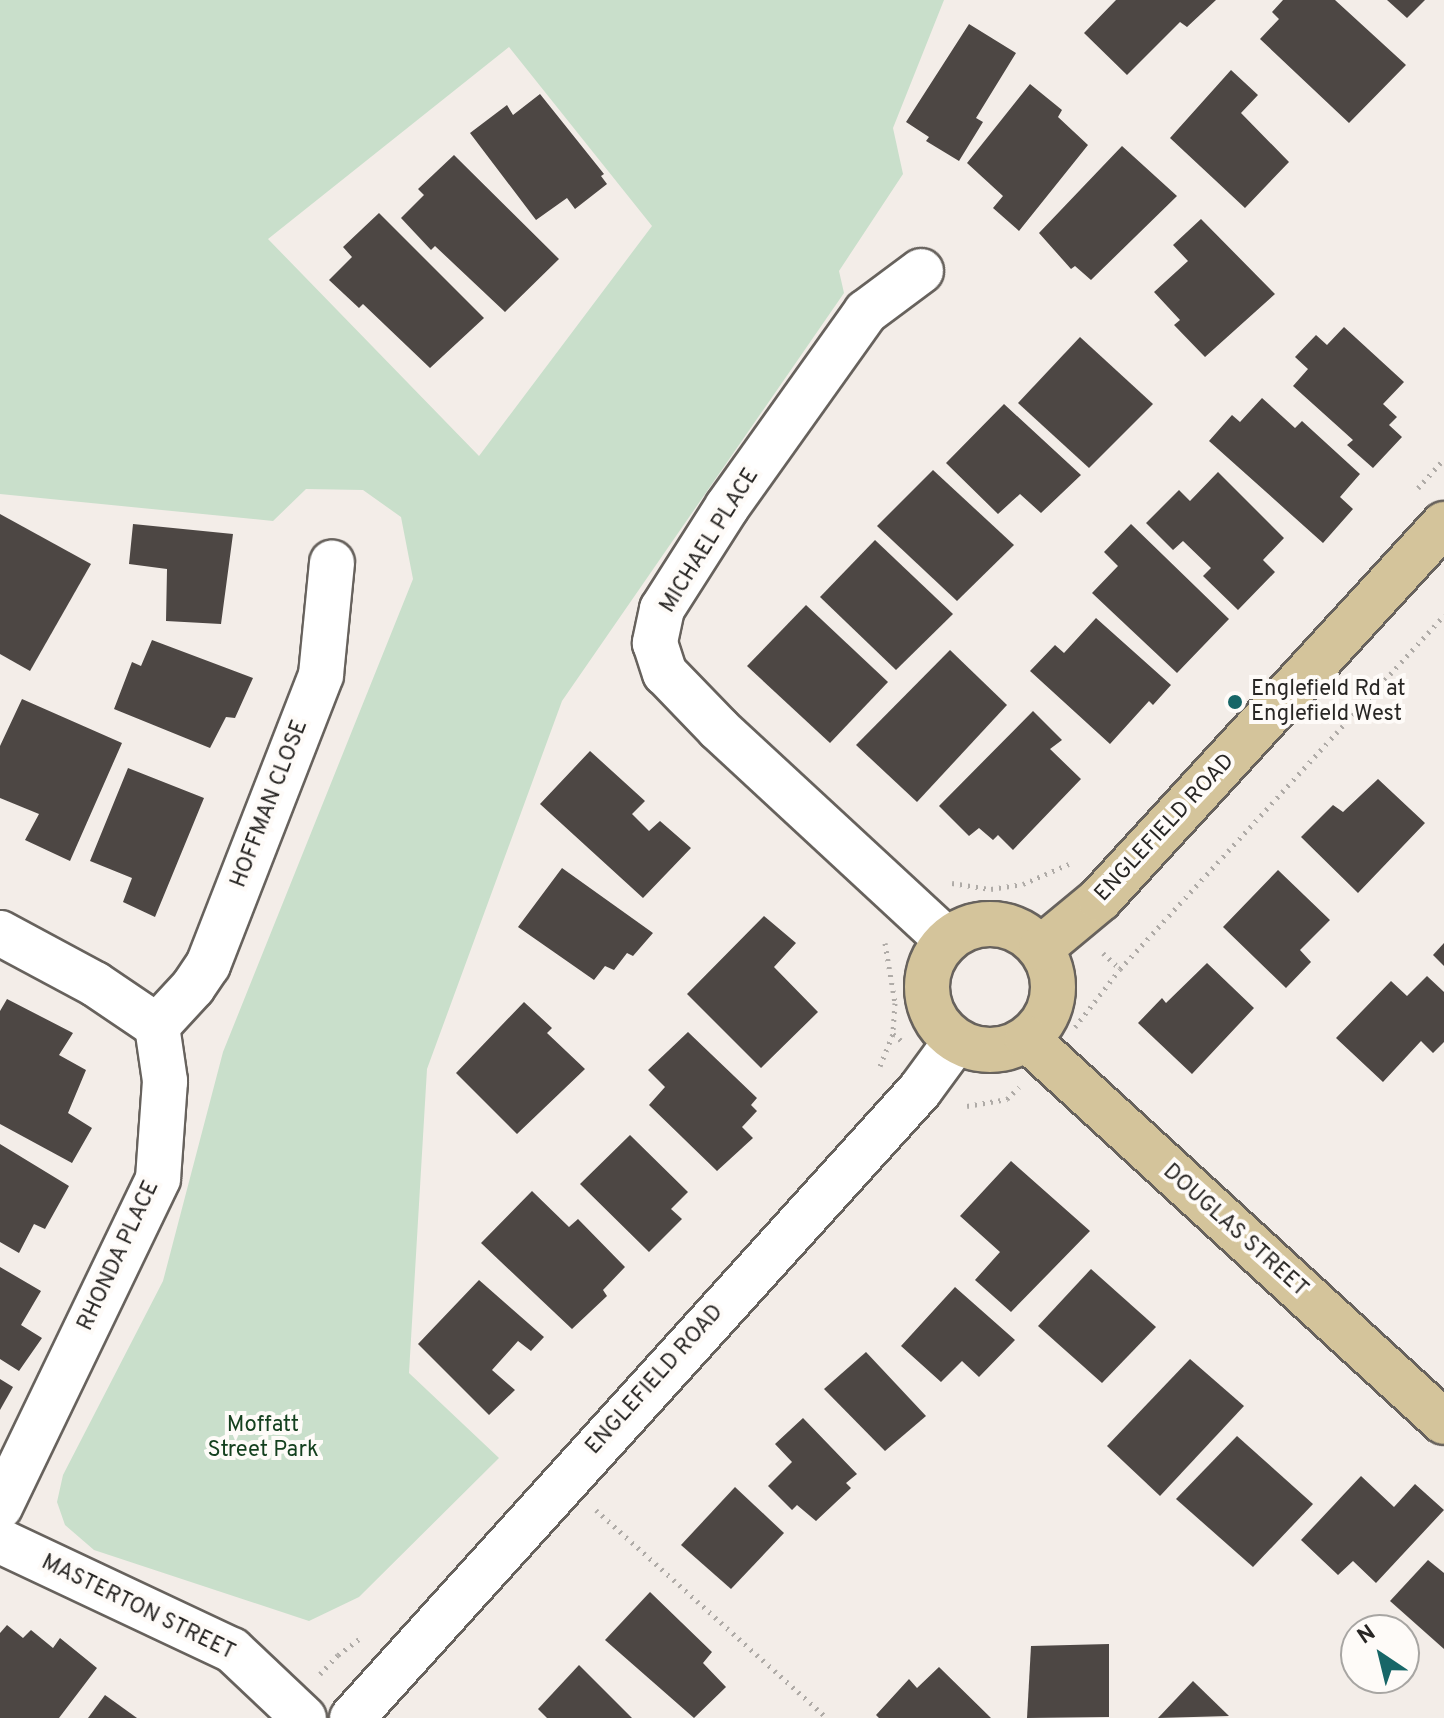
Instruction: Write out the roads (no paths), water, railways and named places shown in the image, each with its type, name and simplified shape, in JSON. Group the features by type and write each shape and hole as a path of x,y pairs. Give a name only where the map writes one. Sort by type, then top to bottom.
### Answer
{"main road":[{"name":"ENGLEFIELD ROAD","path":"1041,948 1100,899 1444,524"},
{"path":"996,923 1018,930 1041,948 1054,981 1053,999 1037,1049 976,1049 946,1056 940,1026 927,993 934,958 933,927 996,923"},
{"name":"DOUGLAS STREET","path":"1037,1049 1444,1422"}],"street":[{"name":"MICHAEL PLACE","path":"921,271 866,312 727,507 662,609 655,643 665,673 698,707 933,927"},
{"name":"HOFFMAN CLOSE","path":"157,1026 193,987 208,965 321,675 332,563"},
{"path":"0,933 95,984 157,1026"},
{"name":"RHONDA PLACE","path":"0,1507 158,1179 165,1081 157,1026"},
{"name":"ENGLEFIELD ROAD","path":"352,1718 946,1056"},
{"name":"MASTERTON STREET","path":"0,1541 232,1650 304,1718"}],"place":[{"name":"Englefield Rd at Englefield West","path":"1235,702"}],"park label":[{"name":"Moffatt Street Park","path":"263,1438"}]}
